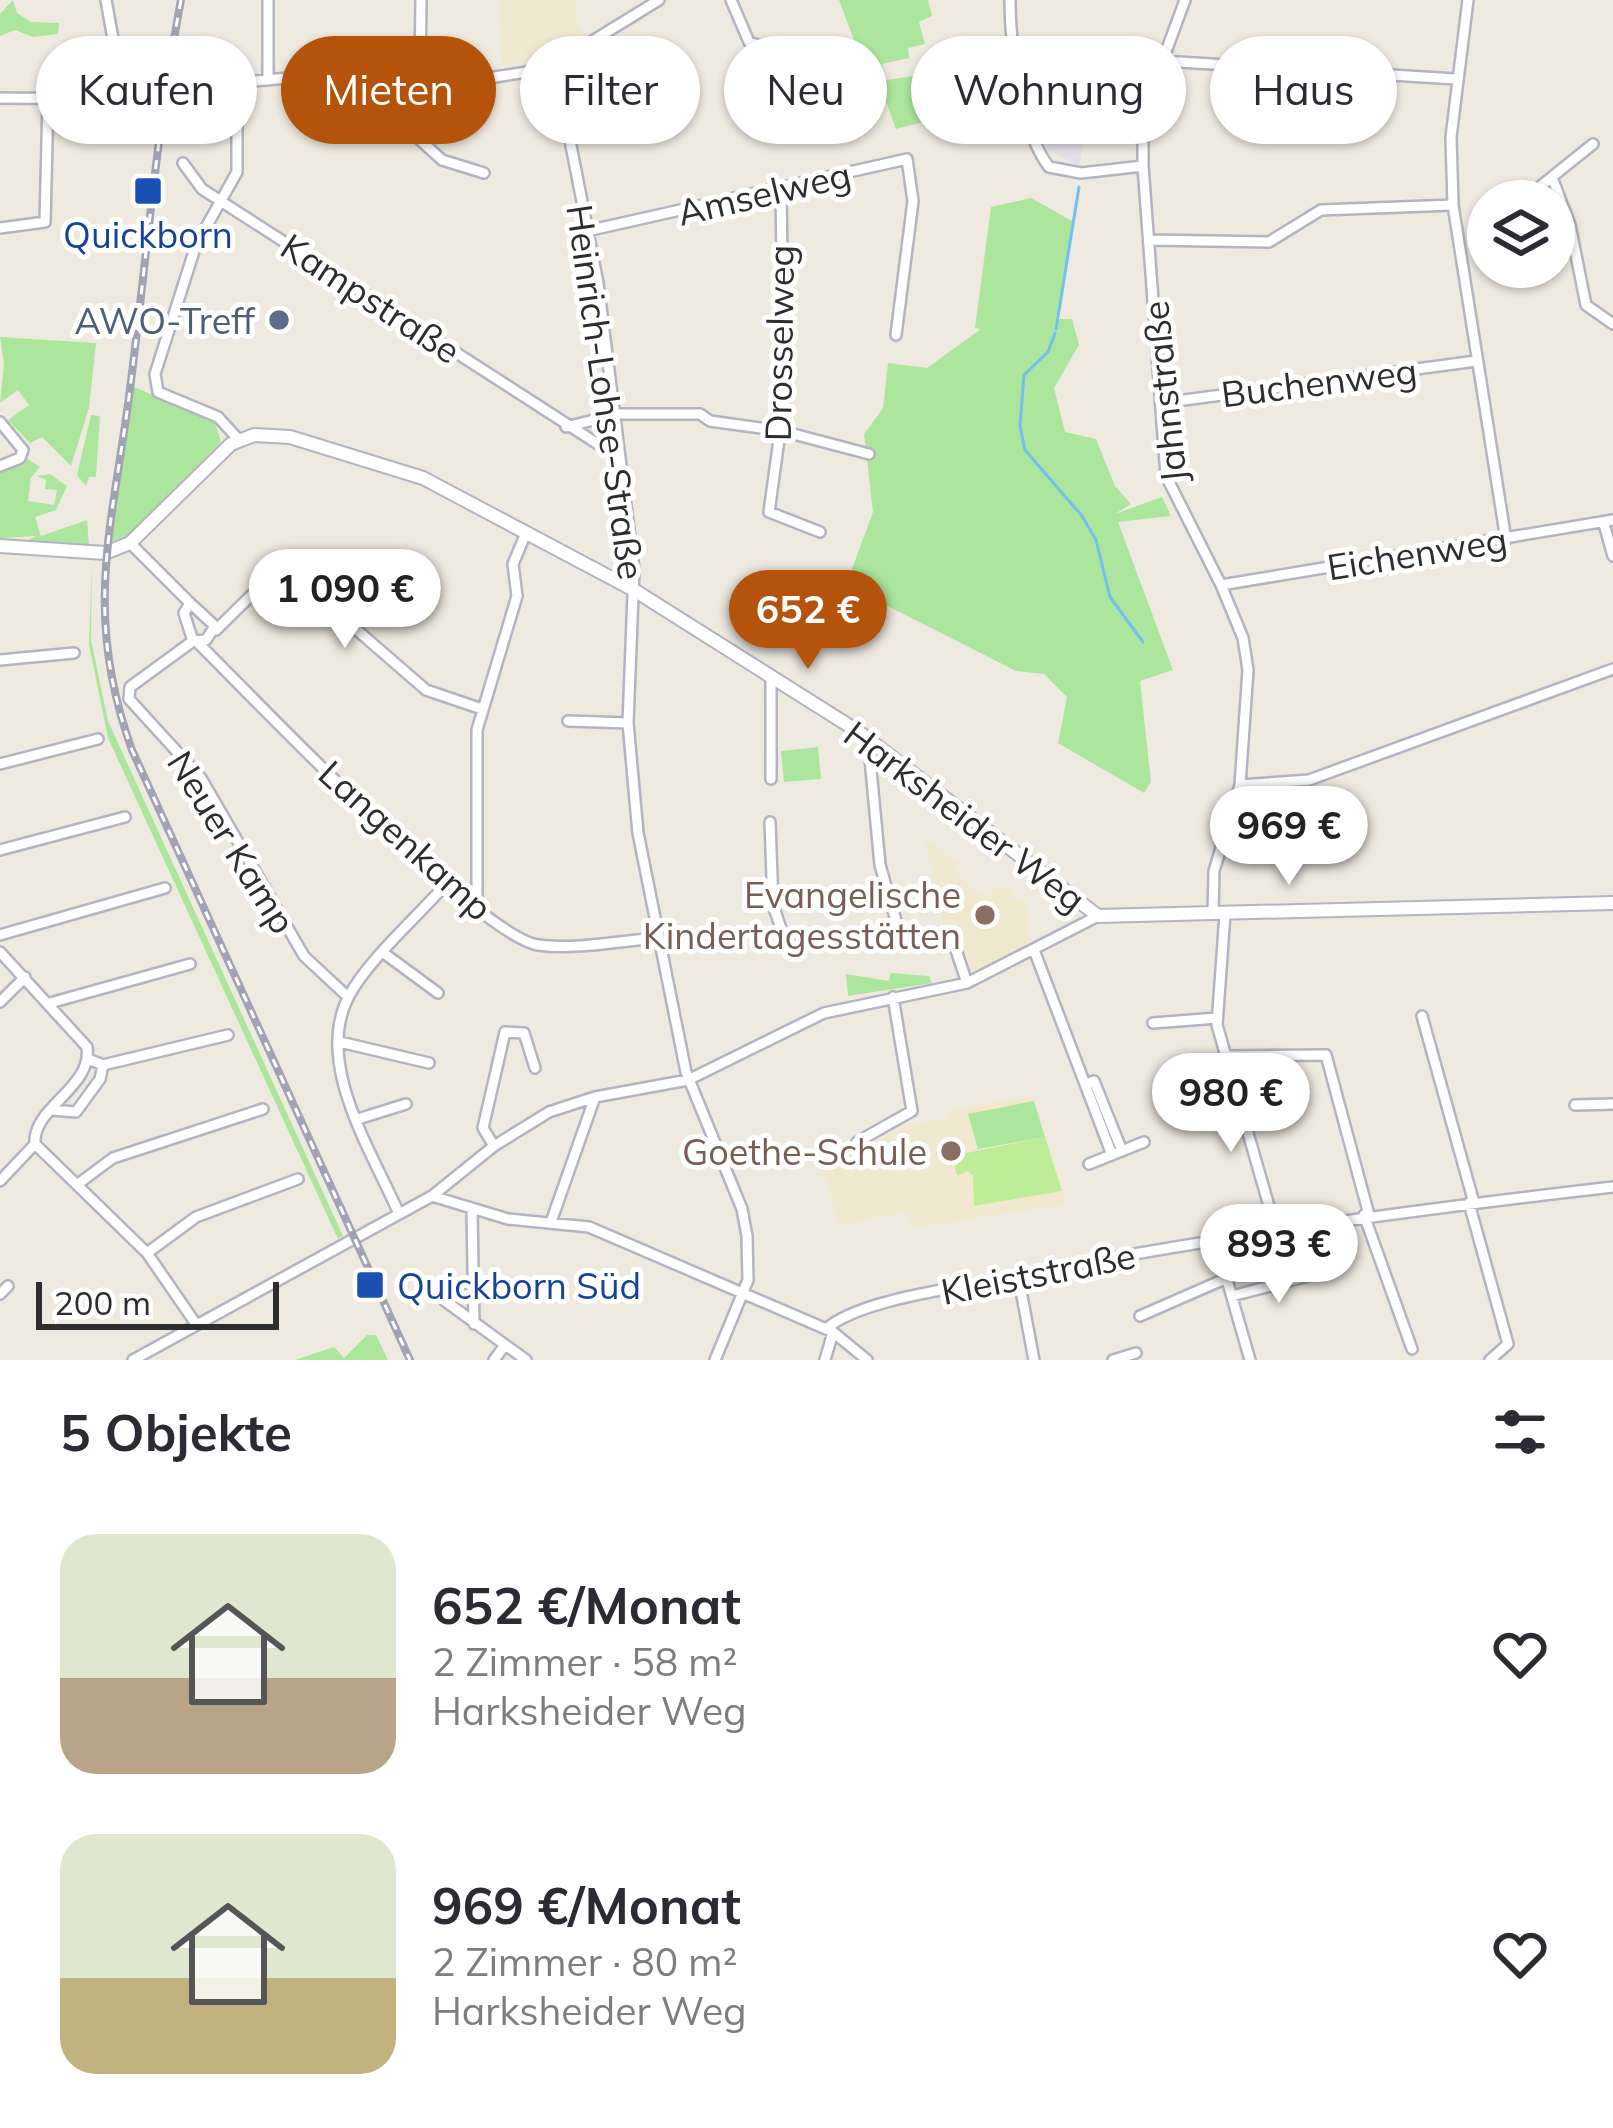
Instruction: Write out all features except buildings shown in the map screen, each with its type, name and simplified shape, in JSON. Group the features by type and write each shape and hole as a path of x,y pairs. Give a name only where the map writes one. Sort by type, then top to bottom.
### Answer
{"main road":[{"name":"Harksheider Weg","path":"239,440 290,437 393,466 634,590 868,738 1098,916 1613,903"},
{"path":"0,546 90,554 130,543 239,440"}],"street":[{"path":"106,0 112,36"},
{"path":"268,0 268,80"},
{"path":"421,0 422,36"},
{"path":"600,36 658,0"},
{"path":"731,0 747,36"},
{"path":"1010,0 1012,36"},
{"name":"Jahnstraße","path":"1172,36 1185,0"},
{"path":"1468,0 1456,80 1453,206 1506,540"},
{"path":"1186,62 1456,80"},
{"path":"257,81 281,79"},
{"path":"0,98 36,100"},
{"path":"0,228 45,222 48,144"},
{"path":"238,144 238,161 224,201 196,245 154,374 158,392 218,417 239,440"},
{"path":"423,144 442,160 484,173"},
{"name":"Heinrich-Lohse-Straße","path":"570,144 614,416 634,590 628,722 638,833 688,1079 742,1209 748,1258 743,1293 716,1360"},
{"path":"1036,144 1039,154 1058,171 1143,166"},
{"name":"Jahnstraße","path":"1143,144 1166,476 1222,585 1243,638 1249,670 1240,785 1214,872 1219,914 1217,1018 1275,1227"},
{"path":"1553,180 1593,144"},
{"name":"Amselweg","path":"586,231 907,159 913,201 896,335"},
{"name":"Kampstraße","path":"183,163 193,180 224,201 618,457"},
{"name":"Drosselweg","path":"781,190 782,431 769,512 820,532"},
{"path":"1150,240 1269,242 1321,210 1453,206"},
{"path":"1575,250 1586,305 1613,324"},
{"name":"Buchenweg","path":"1162,403 1477,362"},
{"path":"566,427 614,416 683,412 869,454"},
{"path":"0,422 23,450 20,458 0,466"},
{"path":"1608,522 1613,556"},
{"name":"Eichenweg","path":"1222,585 1608,522"},
{"path":"477,908 473,769 482,710 517,596 513,564 526,532"},
{"path":"130,543 216,630"},
{"path":"190,603 184,623 194,641 216,630 282,565 426,690 482,710"},
{"name":"Langenkamp","path":"194,641 446,884 510,934 537,945 657,938"},
{"name":"Neuer Kamp","path":"194,641 130,687 129,698 201,778 304,956 348,997"},
{"path":"0,660 74,653"},
{"path":"1240,785 1309,780 1613,669"},
{"path":"771,676 771,779"},
{"path":"568,721 628,722"},
{"path":"868,738 880,865 901,938"},
{"path":"0,764 98,739"},
{"path":"0,850 125,817"},
{"path":"770,821 773,904 787,946 901,938 950,940 967,983"},
{"path":"399,1214 341,1072 340,1042 348,997 446,884"},
{"path":"0,935 165,888"},
{"path":"133,1360 432,1196 494,1146 549,1112 596,1097 688,1079 805,1021 967,983 1098,916"},
{"path":"1034,950 1089,1083 1084,1086 1117,1153"},
{"path":"0,952 80,1035 88,1059 103,1065 228,1035"},
{"path":"385,955 438,993"},
{"path":"50,1003 190,964"},
{"path":"0,1002 25,977"},
{"path":"857,1142 912,1111 893,998"},
{"path":"1422,1016 1508,1344 1490,1360"},
{"path":"1153,1023 1217,1018"},
{"path":"494,1146 483,1128 505,1031 524,1034 535,1068"},
{"path":"340,1042 429,1063"},
{"path":"1226,1056 1326,1055 1367,1215 1412,1349"},
{"path":"88,1059 33,1136 34,1144 147,1253 196,1324"},
{"path":"52,1110 76,1112 100,1078 103,1065"},
{"path":"551,1222 596,1097"},
{"path":"358,1119 406,1104"},
{"path":"1575,1105 1613,1104"},
{"path":"78,1184 113,1158 263,1109"},
{"path":"1089,1164 1144,1142"},
{"path":"0,1181 34,1144"},
{"path":"147,1253 196,1217 298,1179"},
{"name":"Kleiststraße","path":"830,1330 844,1316 1018,1275 1215,1238 1613,1186"},
{"path":"432,1196 472,1210 589,1227 830,1330 867,1360"},
{"path":"472,1210 474,1324"},
{"path":"1215,1238 1250,1360"},
{"path":"1232,1296 1316,1274"},
{"path":"1018,1275 1034,1360"},
{"path":"1140,1316 1227,1279"},
{"path":"473,1295 448,1295 445,1301 526,1360"},
{"path":"824,1360 830,1330"},
{"path":"494,1360 505,1345"},
{"path":"1113,1360 1136,1353"}],"shaded area":[{"path":"498,0 586,0 573,4 582,36 520,36 520,62 502,66"},
{"path":"1046,144 1083,144 1079,166 1049,151"},
{"name":"Evangelische Kindertagesstätten","path":"925,838 959,863 954,871 986,897 995,888 1012,888 1013,900 1028,900 1028,944 981,971 971,968 961,930 944,929"},
{"name":"Goethe-Schule","path":"1032,1095 1066,1204 912,1229 907,1211 838,1226 823,1165 904,1127 949,1118 949,1111"}],"green space":[{"path":"13,0 17,13 31,22 59,23 58,34 33,37 15,30 0,36 0,14"},
{"path":"839,0 928,0 932,16 919,22 923,36 911,36 909,58 887,63 887,36 852,36"},
{"path":"911,76 911,125 896,129 887,104 887,80"},
{"path":"1031,198 1074,222 1056,319 1072,319 1079,345 1054,388 1065,432 1096,439 1115,486 1131,504 1115,514 1162,497 1171,516 1118,522 1173,670 1140,681 1151,782 1144,793 1058,743 1067,697 1044,674 1016,671 846,585 873,512 864,434 883,408 888,363 927,368 981,329 975,328 991,207"},
{"path":"0,337 96,343 89,408 71,466 42,437 30,443 8,420 29,405 18,390 0,403 4,364"},
{"path":"134,387 214,420 221,442 131,534 107,543"},
{"path":"91,415 100,416 96,477 89,477 86,486 77,475"},
{"path":"22,455 40,467 31,478 28,501 54,505 57,490 45,489 46,480 37,476 50,474 67,486 56,510 35,517 41,536 87,520 89,545 28,540 36,536 0,538 0,466"},
{"path":"92,561 91,640 108,721 343,1236 338,1239 108,738 89,645"},
{"path":"818,747 821,779 784,782 781,751"},
{"path":"891,973 929,976 932,983 848,996 846,974 889,981"},
{"path":"1034,1101 1045,1137 978,1149 968,1114"},
{"path":"1045,1137 1062,1191 974,1206 973,1176 968,1171 957,1176 952,1156"},
{"path":"367,1335 376,1335 388,1360 295,1360 334,1347 344,1358"}],"waterway":[{"path":"1056,329 1079,187"},
{"path":"1055,333 1048,352 1024,375 1020,426 1025,450 1082,516 1096,540 1110,597 1143,642"}],"railway":[{"path":"181,0 110,523 105,609 108,653 132,750 410,1360"}],"place":[{"name":"Quickborn","path":"148,191"},
{"name":"AWO-Treff","path":"279,320"},
{"name":"Evangelische Kindertagesstätten","path":"985,915"},
{"name":"Goethe-Schule","path":"951,1151"},
{"name":"Quickborn Süd","path":"370,1285"}]}
